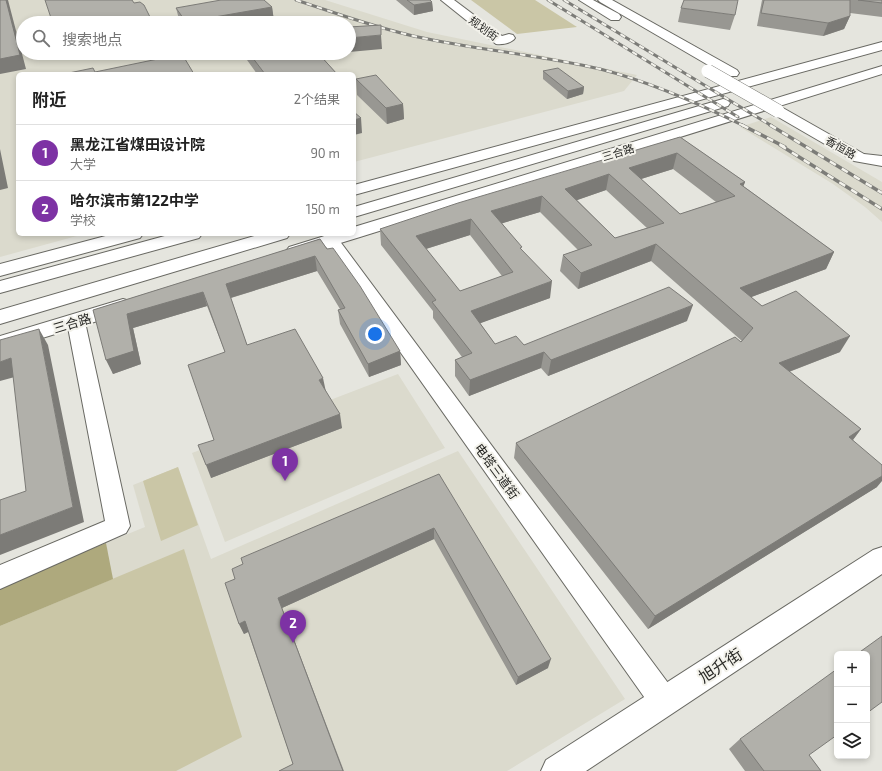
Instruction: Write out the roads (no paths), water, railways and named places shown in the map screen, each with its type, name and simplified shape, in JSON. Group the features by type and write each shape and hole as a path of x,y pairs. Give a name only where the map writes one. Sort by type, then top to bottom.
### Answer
{"main road":[{"name":"规划街","path":"447,0 500,41 509,38 457,0"},
{"name":"香恒路","path":"585,0 712,70"},
{"name":"香恒路","path":"596,0 860,158 874,160"},
{"path":"604,0 732,72"},
{"path":"582,113 732,72 882,36"},
{"path":"356,189 855,52 882,46"},
{"name":"三合路","path":"356,211 876,59"},
{"name":"三合路","path":"356,232 882,70"},
{"path":"0,270 127,236"},
{"path":"0,288 186,236"},
{"name":"三合路","path":"0,317 273,236"},
{"path":"278,257 340,237"},
{"path":"0,280 80,265"},
{"name":"三合路","path":"0,344 76,322 143,300"},
{"name":"旭升街","path":"557,771 882,559"}],"street":[{"name":"电塔三道街","path":"340,237 664,702"},
{"path":"0,577 118,526 76,322"}],"railway":[{"path":"296,0 344,16"},
{"path":"548,0 738,117"},
{"path":"564,0 772,126"},
{"path":"356,20 418,37 463,46 577,64 619,74 674,94 743,126"},
{"path":"770,125 882,193"},
{"path":"743,126 785,147"},
{"path":"780,145 882,209"}],"place":[{"name":"黑龙江省煤田设计院","path":"285,481"},
{"name":"哈尔滨市第122中学","path":"293,643"}]}
